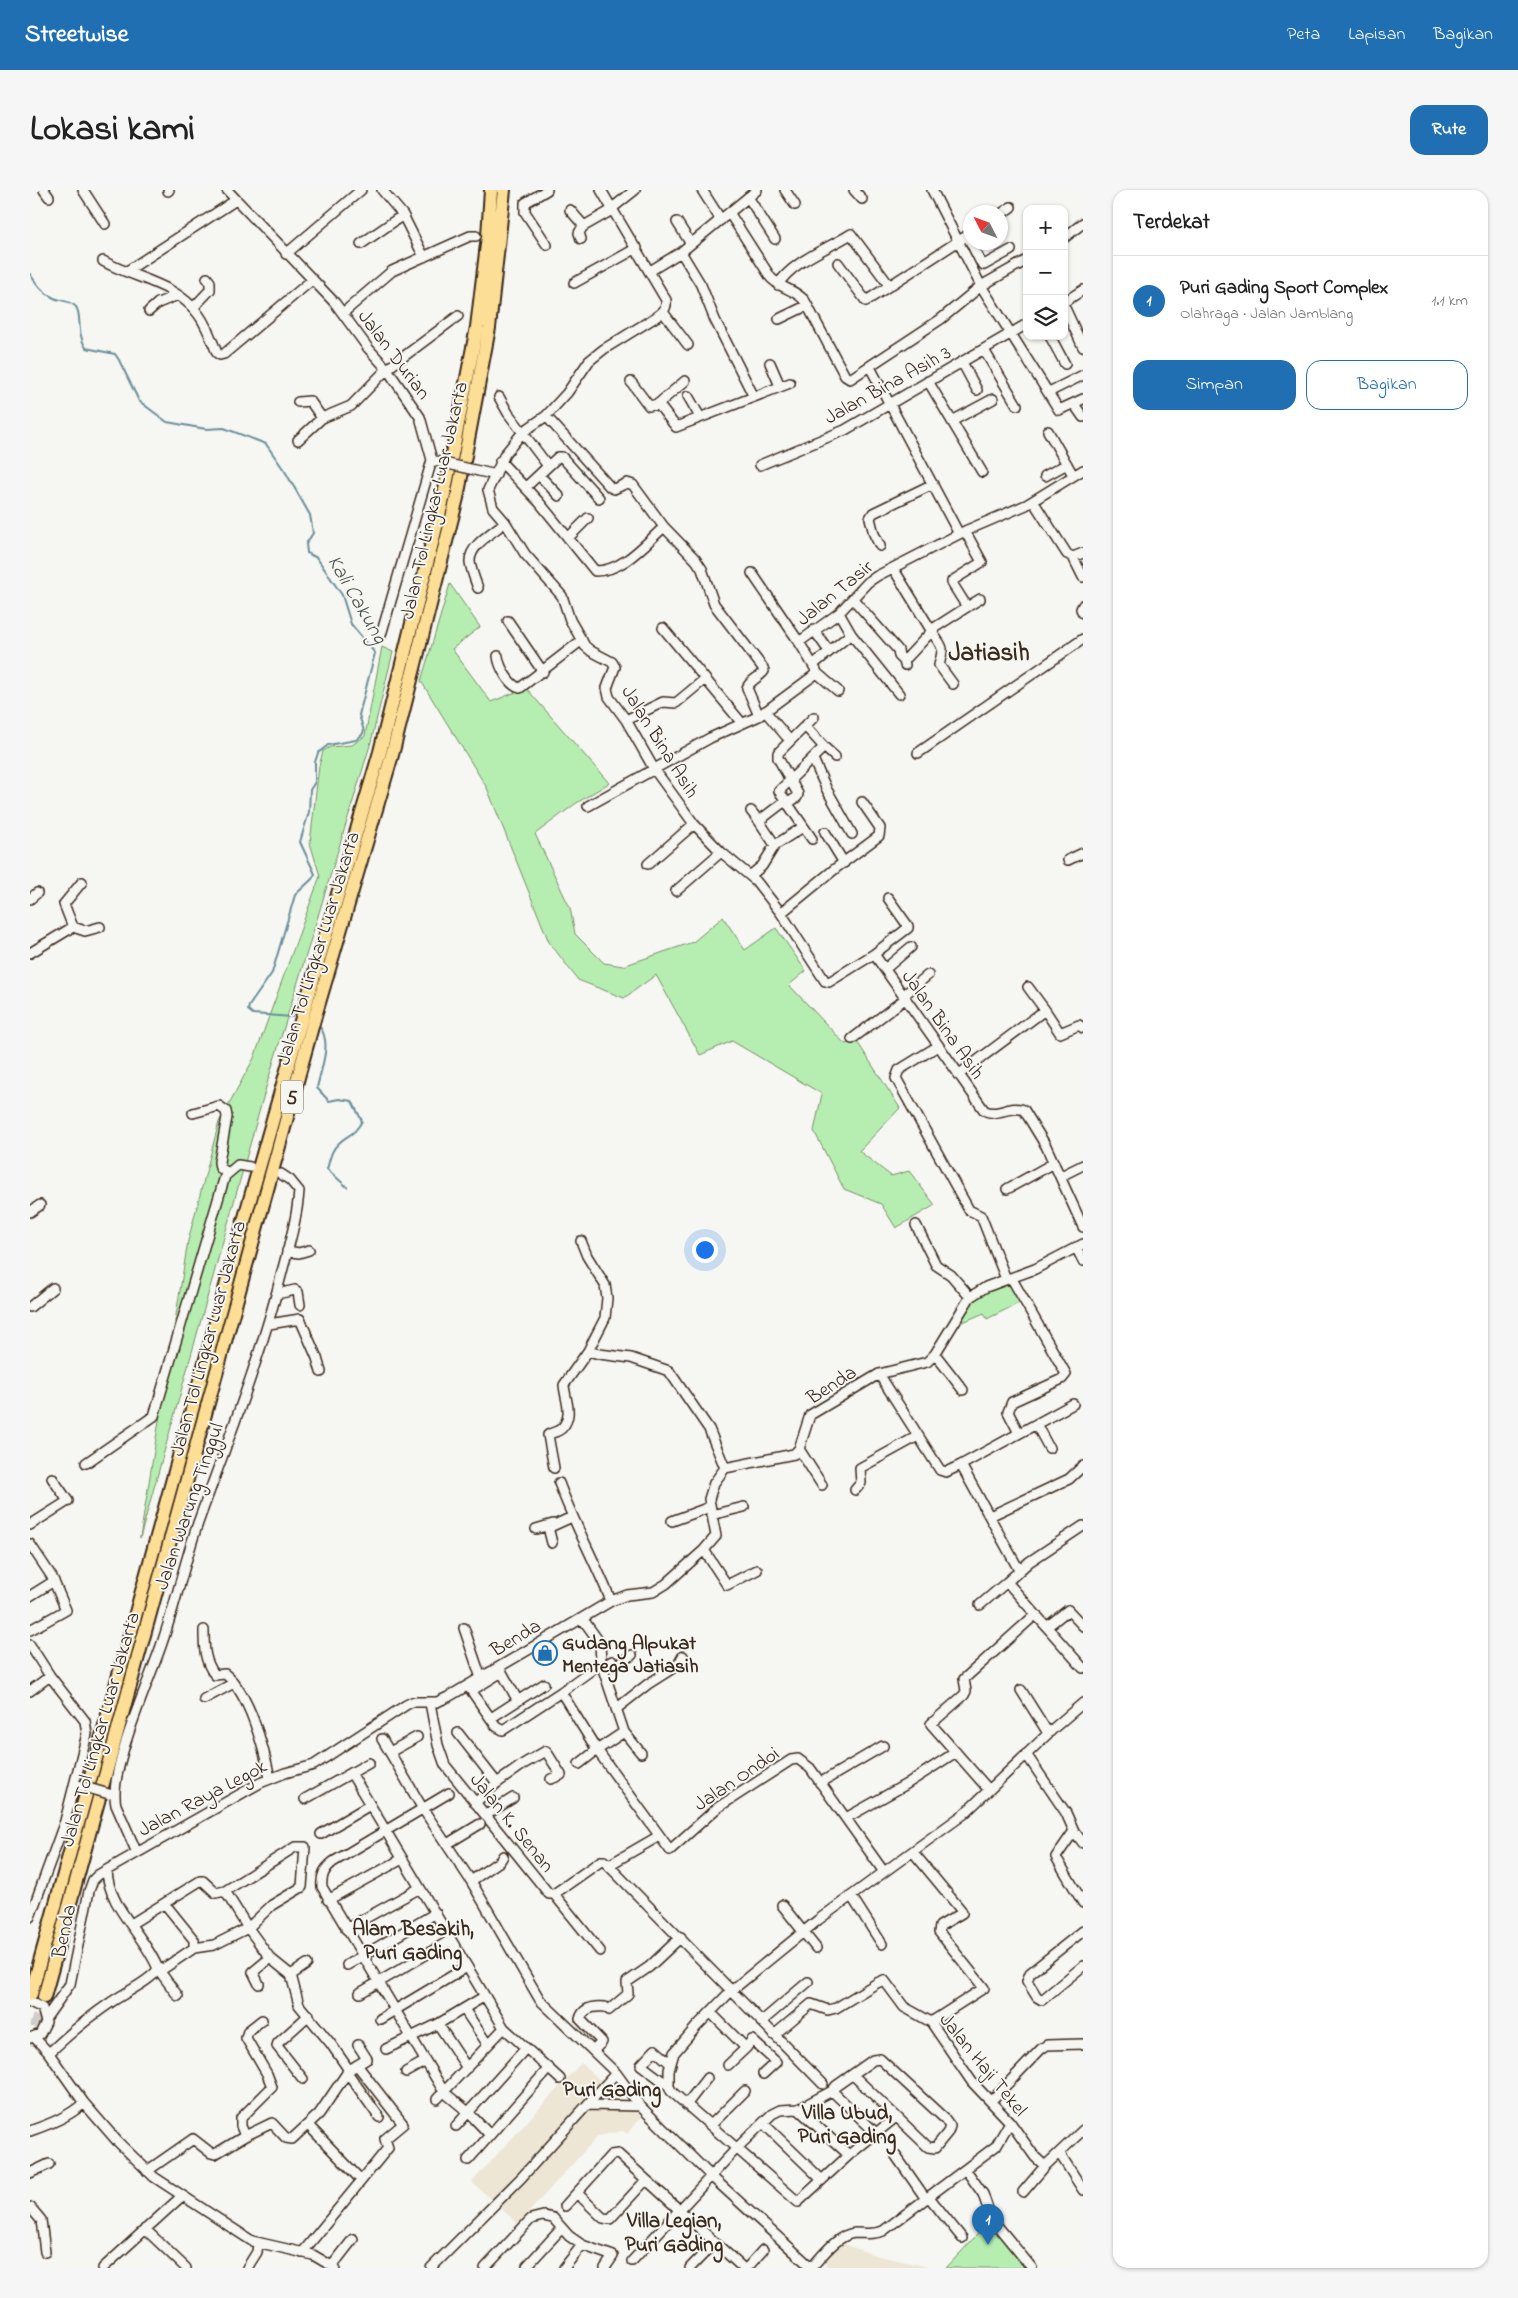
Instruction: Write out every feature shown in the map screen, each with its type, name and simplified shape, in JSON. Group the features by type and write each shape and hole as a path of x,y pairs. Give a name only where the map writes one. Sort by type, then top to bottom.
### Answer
{"highway":[{"name":"Jalan Tol Lingkar Luar Jakarta","path":"37,2000 253,1191 380,752 444,495 477,327 488,236 491,190"},
{"name":"Jalan Tol Lingkar Luar Jakarta","path":"37,2000 313,1023 392,755 457,498 490,328 504,190"}],"street":[{"path":"83,190 105,224"},
{"name":"Jalan Durian","path":"227,190 342,313 368,348 387,369 420,418 433,460"},
{"path":"286,254 361,190"},
{"path":"382,190 403,215 424,257"},
{"path":"547,190 525,203 524,206 525,212 547,245"},
{"path":"601,190 666,300 663,312 688,345"},
{"path":"581,239 578,233 583,226 611,209 635,190"},
{"path":"702,190 721,220"},
{"path":"650,271 681,252 730,214 757,190"},
{"path":"785,190 795,205"},
{"path":"854,190 862,199"},
{"path":"932,190 981,286 1059,410 1083,399"},
{"path":"748,197 775,239"},
{"path":"127,272 236,200"},
{"path":"1008,209 1012,207"},
{"path":"570,210 583,226"},
{"path":"730,214 771,278 778,285 796,292 805,301 845,376 852,378 941,319 981,286 1023,262"},
{"path":"361,244 403,215"},
{"path":"677,222 691,244"},
{"path":"1068,235 1083,224"},
{"path":"778,285 782,278 798,265 851,234 889,285"},
{"path":"342,313 384,276 470,236 476,236"},
{"path":"838,262 866,301 963,237"},
{"path":"574,283 637,248"},
{"path":"976,250 980,261 984,265 1011,250"},
{"path":"681,252 701,285 753,395"},
{"path":"103,261 163,286 178,295 194,308 204,322 217,353 224,354 312,280"},
{"path":"194,308 210,290 208,278"},
{"path":"1068,301 1083,290"},
{"path":"149,312 158,303 178,295"},
{"path":"779,319 806,306"},
{"name":"Jalan Bina Asih","path":"663,312 599,352 580,372 576,380 546,416 523,432 500,461 496,475 490,484 488,494 493,508 505,522 529,560 562,596 570,620 582,640 591,651 612,662 615,667 608,682 607,692 626,720 654,769 694,824 721,852 751,875 781,913 825,981 829,982 874,954 905,996 958,1075 987,1112 996,1112 1013,1107 1024,1110 1061,1176 1083,1226"},
{"path":"1068,313 1083,347"},
{"path":"298,440 322,418 351,406 387,369 458,316"},
{"name":"Jalan Bina Asih 3","path":"760,465 836,434 1023,326"},
{"path":"1052,340 1064,364"},
{"path":"984,350 1017,405"},
{"path":"962,362 977,390"},
{"path":"770,363 780,386"},
{"path":"870,367 933,484 982,562 952,582 967,607"},
{"path":"1049,392 1083,375"},
{"path":"631,382 649,406 658,404 685,381"},
{"path":"928,381 982,472"},
{"path":"658,404 676,427 700,417 724,403 790,383"},
{"path":"688,396 700,417"},
{"path":"499,397 508,413 548,466"},
{"path":"952,421 993,399"},
{"path":"298,402 310,401 322,418"},
{"path":"1074,404 1083,417"},
{"path":"546,416 610,487 614,489 627,483 633,485 664,527 696,560 702,569 714,604 763,668 762,674 748,684 747,688 762,714 786,736"},
{"path":"1048,431 1073,475"},
{"path":"528,485 558,457 562,457 599,498"},
{"path":"381,635 433,460 496,475"},
{"path":"500,461 596,571 614,568 622,563 664,527"},
{"path":"1045,476 1067,464"},
{"name":"Jalan Tasir","path":"838,691 815,669 799,642 839,613 868,582 962,532 1033,501 1083,470"},
{"path":"539,475 559,496"},
{"path":"880,546 871,527 870,518 873,513 933,484"},
{"path":"1033,501 1067,554 1073,557 1083,577"},
{"path":"568,538 588,518"},
{"path":"478,588 470,563 470,556 479,544 505,522"},
{"path":"1073,557 1083,553"},
{"path":"892,568 942,648 944,654 939,665 953,684"},
{"path":"752,573 799,642"},
{"path":"853,599 898,650 899,656 905,663 932,631 980,600"},
{"path":"1083,605 1081,609 1083,613"},
{"path":"839,613 851,634 899,694"},
{"path":"508,622 543,672"},
{"path":"663,628 741,722"},
{"path":"814,630 826,647"},
{"path":"588,806 741,722 762,714 815,669 851,634"},
{"path":"498,656 500,665 511,684 516,687 522,687 582,640"},
{"path":"918,752 1083,640"},
{"path":"626,720 663,702 676,703 705,678"},
{"path":"759,821 798,796 777,756 814,717"},
{"path":"805,726 834,757"},
{"path":"812,839 786,803 780,790 824,747"},
{"path":"813,759 827,790 852,834"},
{"path":"781,913 880,836 880,828 862,802"},
{"path":"751,811 775,845"},
{"path":"648,864 694,824"},
{"path":"751,875 762,866 775,845 803,827"},
{"path":"825,832 844,863"},
{"path":"676,891 721,852"},
{"path":"1068,860 1083,853"},
{"path":"72,927 64,904 82,882"},
{"path":"874,954 908,928 888,898"},
{"path":"30,953 72,927 85,931 100,927"},
{"path":"885,969 910,947"},
{"path":"852,1039 928,975"},
{"path":"1028,987 1060,1033 1079,1025 1083,1028"},
{"path":"958,1075 1045,1010"},
{"path":"938,1046 899,1070 896,1078 969,1210 981,1216 1009,1279 1066,1374 1062,1379 1012,1402 1008,1412 1019,1433"},
{"path":"193,1113 219,1106 226,1111 227,1117 219,1162 220,1168 227,1172"},
{"path":"1007,1189 1054,1163"},
{"path":"86,1463 154,1416 227,1172 238,1165 250,1167"},
{"path":"1061,1176 1083,1165"},
{"name":"Jalan Warung Tinggul","path":"112,1795 128,1735 162,1644 188,1553 269,1324 297,1214 298,1191 290,1180 281,1174"},
{"path":"30,1212 40,1205"},
{"path":"916,1225 936,1265 951,1275 970,1297"},
{"path":"554,1468 548,1435 562,1428 566,1422 569,1406 564,1385 588,1351 605,1318 606,1284 587,1256 581,1241"},
{"path":"962,1390 935,1354 970,1297 986,1287 1009,1279 1080,1246 1083,1261"},
{"path":"287,1251 299,1253 309,1250"},
{"path":"30,1307 53,1288"},
{"path":"276,1294 295,1290 298,1292 300,1305"},
{"path":"269,1324 300,1319 321,1372"},
{"path":"588,1351 631,1358 669,1371 709,1429 725,1468 794,1454 799,1449 822,1485"},
{"name":"Benda","path":"799,1449 810,1415 879,1374 927,1362 935,1354"},
{"path":"879,1374 940,1470 946,1472 1073,1404"},
{"path":"1036,1424 1049,1448"},
{"path":"855,1490 861,1483 860,1468 918,1436"},
{"path":"961,1465 1019,1570"},
{"path":"990,1516 1069,1479 1083,1466"},
{"name":"Benda","path":"448,1697 472,1687 481,1678 500,1670 611,1601 627,1595 653,1592 666,1584 704,1550 716,1536 710,1499 714,1483 725,1468"},
{"path":"30,1525 68,1501 52,1478"},
{"path":"559,1483 572,1517 598,1568 611,1601"},
{"path":"672,1522 711,1511 744,1507"},
{"path":"536,1529 572,1517"},
{"path":"552,1543 549,1531 553,1524"},
{"path":"980,1605 1019,1570 1083,1526"},
{"path":"30,1544 54,1581 66,1610 30,1630"},
{"path":"704,1550 727,1585 757,1570"},
{"path":"30,1596 54,1581"},
{"path":"1007,1582 1048,1626 1083,1668"},
{"path":"1048,1626 1068,1610 1083,1626"},
{"path":"989,1790 931,1724 964,1695 966,1691 964,1679 1035,1614"},
{"path":"582,1618 600,1644 602,1665 624,1732 641,1753"},
{"path":"464,1628 481,1678"},
{"path":"204,1630 204,1650 208,1664 215,1675 225,1674 243,1699 264,1746 270,1778"},
{"path":"30,1645 50,1676 85,1721 86,1744 77,1784 30,1917"},
{"path":"518,1701 500,1670 472,1687 498,1729 503,1730 602,1665 612,1660 615,1666 632,1655"},
{"path":"616,1709 648,1684 678,1665 683,1656"},
{"path":"30,1691 50,1676"},
{"path":"204,1699 234,1684"},
{"path":"491,1718 544,1684"},
{"path":"1021,1690 1048,1733"},
{"path":"561,1692 597,1750 659,1836"},
{"name":"Jalan Raya Legok","path":"107,1870 270,1778 314,1765 406,1705 412,1702 430,1703 448,1697"},
{"name":"Jalan K. Senan","path":"430,1703 438,1745 445,1765 549,1894 554,1894 601,1861 609,1865 659,1836"},
{"path":"896,2117 849,2155 798,2202 735,2150 711,2125 671,2091 669,2086 670,2064 674,2053 687,2037 731,1991 802,1932 964,1814 1048,1733 1083,1703"},
{"path":"579,1764 624,1732"},
{"path":"458,1733 497,1783"},
{"path":"390,1752 417,1737"},
{"path":"382,1738 423,1809 471,1880 540,2000 616,2073 640,2106 712,2177 811,2268 840,2239 854,2233 870,2234 883,2231 928,2198 996,2146 1010,2122"},
{"path":"820,1783 883,1746"},
{"path":"475,1803 497,1783 546,1751 561,1775 551,1779"},
{"path":"846,1818 905,1785 956,1752"},
{"path":"1026,1754 1066,1814 1083,1844"},
{"name":"Jalan Ondoi","path":"659,1836 670,1850 675,1848 717,1808 791,1760 798,1759 805,1763 884,1872"},
{"path":"305,1799 369,1763"},
{"path":"351,1773 504,2028 560,2078"},
{"path":"77,1784 112,1795 137,1853"},
{"path":"449,1793 328,1866 321,1880 328,1900 424,2062 444,2092 468,2112 490,2135"},
{"path":"486,1815 513,1798"},
{"path":"321,1834 370,1805"},
{"path":"447,1844 480,1824"},
{"path":"1074,1831 1056,1857 1083,1903"},
{"path":"48,2052 110,2003 159,1970 194,1948 214,1945 248,1928 272,1905 302,1887 305,1847 295,1848 225,1891 216,1893 200,1881 131,1924"},
{"path":"913,1852 962,1910 962,1913 940,1926 939,1932 984,1988 930,2022"},
{"path":"471,1880 500,1861 503,1856"},
{"path":"328,1900 402,1859"},
{"path":"609,1865 823,2084"},
{"path":"107,1870 107,1878 116,1902 159,1970 178,1996"},
{"name":"Benda","path":"46,2018 70,1984 89,1891 93,1880 107,1870"},
{"path":"346,1929 420,1888"},
{"path":"225,1891 248,1928 270,1958 291,1976 296,1999 351,2069 403,2124 385,2140 388,2148 302,2253"},
{"path":"554,1894 600,1951"},
{"path":"852,1896 882,1944"},
{"path":"165,1904 194,1940 194,1948"},
{"path":"782,1905 816,1948"},
{"path":"347,1965 436,1913"},
{"path":"1083,1931 1030,1973 1027,1981 1037,1997 1042,2000 1083,1966"},
{"path":"594,2050 602,2042 580,2020 582,2014 592,2006 605,2006 609,2010 628,1994 627,1982 649,1967 681,1938"},
{"path":"360,1993 451,1940"},
{"path":"259,1984 252,1972 270,1958"},
{"path":"291,1976 307,1964"},
{"path":"380,2018 467,1967"},
{"name":"Jalan Haji Tekel","path":"774,2035 811,2004 828,2010 836,2008 881,1981 887,1983 910,2011 930,2022 972,2082 1010,2122 1035,2157 1045,2166"},
{"path":"761,2022 808,1982"},
{"path":"386,2050 438,2024 485,1996"},
{"path":"37,2000 49,2008 58,2003"},
{"path":"37,2000 46,2018 42,2031 48,2052"},
{"path":"464,2009 488,2045"},
{"path":"711,2013 746,2048"},
{"path":"303,2078 277,2046 309,2015"},
{"path":"245,2136 241,2126 241,2118 272,2087 267,2074 246,2038 248,2031 262,2020"},
{"path":"438,2024 466,2068"},
{"path":"437,2099 504,2028"},
{"path":"42,2031 32,2038 48,2052 84,2103 117,2141 147,2171 182,2196 258,2243 302,2253 321,2259 334,2267 353,2239"},
{"path":"728,2065 752,2040 776,2062 763,2074"},
{"path":"991,2102 1041,2048 1047,2045 1083,2044"},
{"path":"147,2171 191,2140 195,2140 210,2153 215,2154 245,2136 273,2123 286,2138 290,2139 308,2125 351,2069 366,2058 358,2045"},
{"path":"456,2126 526,2048"},
{"path":"669,2086 641,2066 655,2050 670,2064"},
{"path":"632,2261 712,2177 735,2150 772,2114 780,2110 798,2109 832,2091 853,2075 873,2060 881,2060 945,2119 950,2129 938,2145 928,2148 853,2075"},
{"path":"406,2072 424,2062"},
{"path":"468,2160 548,2068"},
{"path":"351,2069 379,2117"},
{"path":"431,2268 521,2178 616,2073"},
{"path":"686,2105 707,2078"},
{"path":"711,2125 745,2091"},
{"path":"832,2091 877,2134"},
{"path":"30,2131 54,2123 72,2113 84,2103"},
{"path":"587,2105 640,2106"},
{"path":"798,2109 849,2155"},
{"path":"763,2123 822,2180"},
{"path":"308,2125 361,2180"},
{"path":"1023,2192 1045,2166 1083,2131"},
{"path":"565,2206 614,2154 618,2154 714,2243 745,2268 763,2250"},
{"path":"1060,2154 1083,2190"},
{"path":"896,2156 962,2238"},
{"path":"30,2173 49,2164"},
{"path":"966,2170 983,2194 991,2218 1032,2268"},
{"path":"577,2193 603,2218 610,2219 646,2180"},
{"path":"105,2268 182,2196"},
{"path":"30,2208 41,2220 45,2252"},
{"path":"485,2268 531,2219 549,2217 582,2245 613,2256 605,2268"},
{"path":"145,2229 186,2268"},
{"path":"527,2266 562,2229"},
{"path":"247,2268 257,2252 258,2243"},
{"path":"690,2268 714,2243"},
{"path":"564,2268 582,2245"}],"shaded area":[{"path":"581,2063 642,2117 627,2134 623,2131 598,2136 518,2224 472,2182"},
{"path":"839,2242 871,2254 933,2268 830,2268 821,2261"}],"green space":[{"path":"450,584 480,627 452,649 491,702 526,688 609,783 575,804 535,834 570,908 575,934 604,963 623,966 693,942 723,917 745,950 776,928 806,971 789,985 845,1044 856,1040 900,1108 859,1151 891,1176 909,1171 935,1205 896,1228 881,1204 844,1189 814,1131 822,1094 732,1041 700,1055 656,975 624,998 578,980 549,942 487,788 421,681"},
{"path":"382,647 393,652 371,742 268,1080 140,1538 188,1241 219,1122 254,1058 320,876 310,843 319,766 323,751 330,747 352,745 365,736"},
{"path":"1011,1282 1021,1302 987,1319 984,1313 963,1322 957,1319 968,1304 980,1294"},
{"path":"989,2222 1029,2268 946,2268"}],"waterway":[{"name":"Kali Cakung","path":"30,274 46,294 74,305 78,310 81,336 86,348 115,354 139,401 167,422 206,429 224,428 266,444 286,473 310,515 313,533 306,544 307,553 317,558 342,595 351,624 375,653 359,715 364,731 362,735 356,740 328,745 318,753 315,762 315,782 310,790 309,812 300,842 315,874 295,895 272,973 248,1010 253,1014 292,1017"},
{"name":"Kali Cakung","path":"320,1027 325,1041 325,1048 317,1088 329,1101 339,1099 352,1101 362,1121 356,1130 336,1146 327,1169 347,1187"}],"tunnel":[{"path":"30,2045 44,1997"}],"place":[{"name":"Gudang Alpukat Mentega Jatiasih","path":"545,1653"},
{"name":"Puri Gading Sport Complex","path":"988,2245"}],"district":[{"name":"Jatiasih","path":"989,651"},
{"name":"Alam Besakih, Puri Gading","path":"413,1940"},
{"name":"Puri Gading","path":"612,2089"},
{"name":"Villa Ubud, Puri Gading","path":"847,2124"},
{"name":"Villa Legian, Puri Gading","path":"674,2232"}]}
